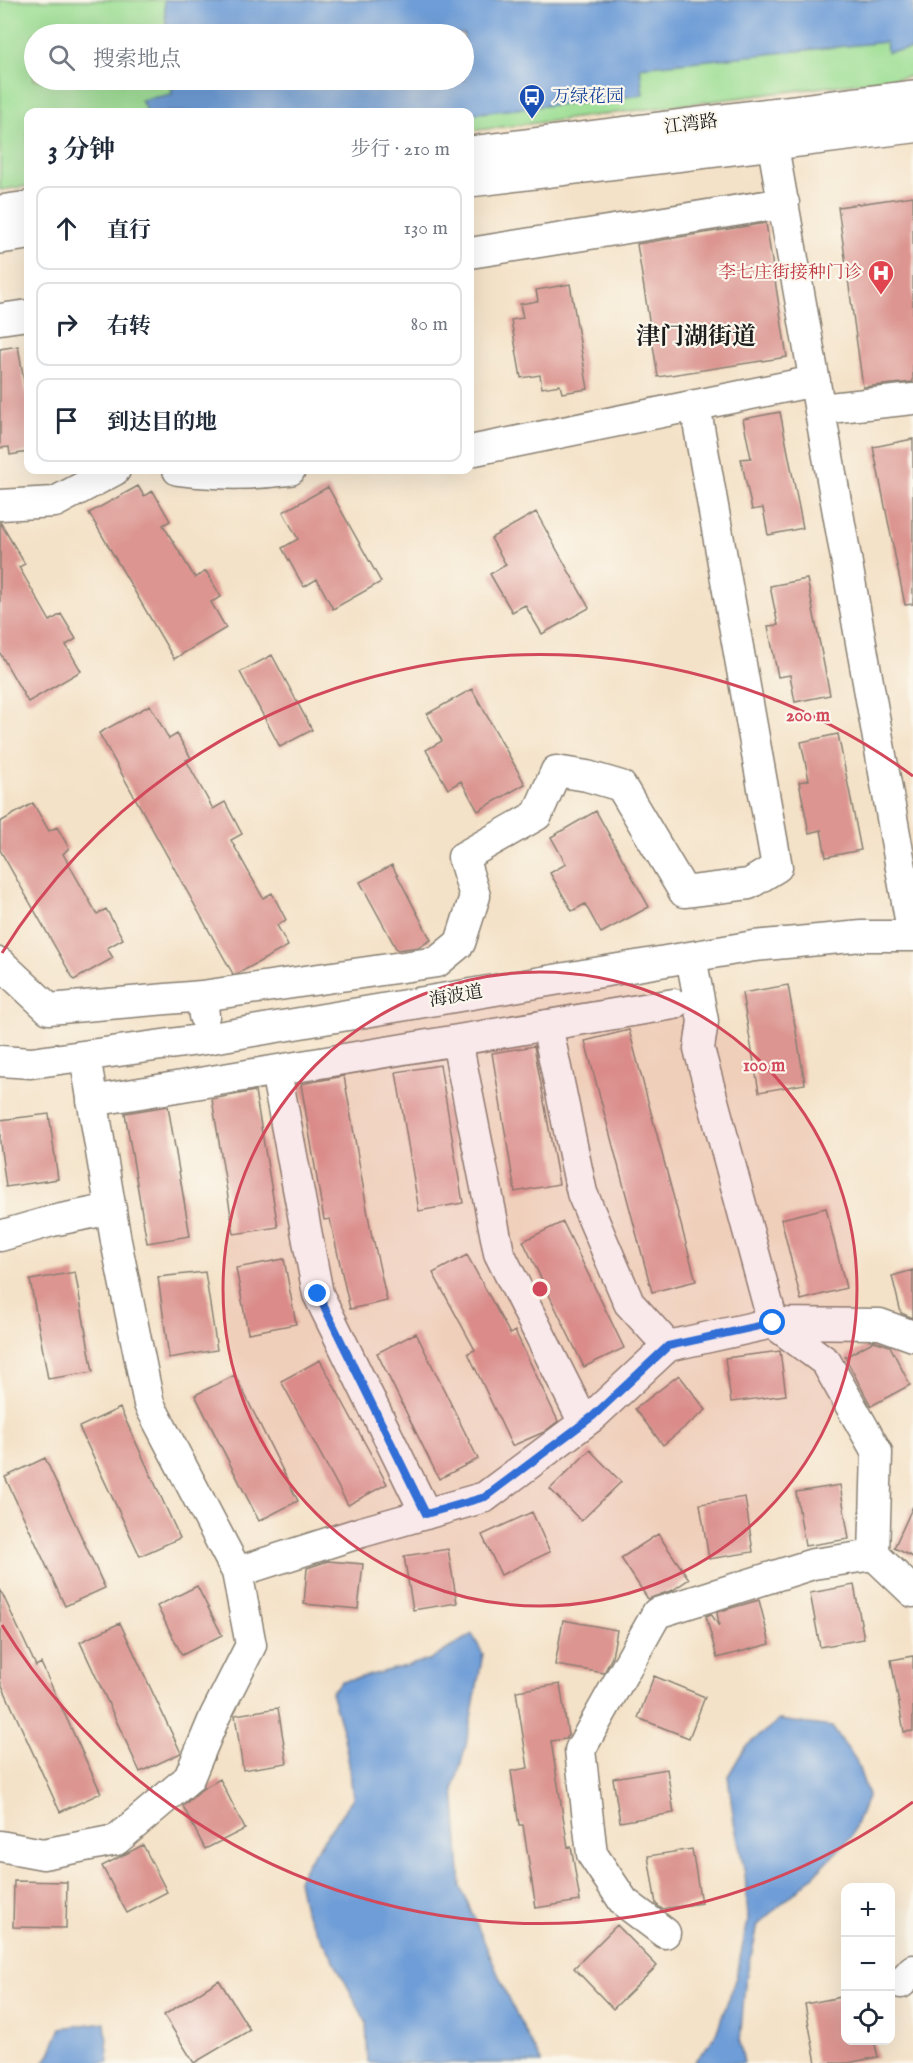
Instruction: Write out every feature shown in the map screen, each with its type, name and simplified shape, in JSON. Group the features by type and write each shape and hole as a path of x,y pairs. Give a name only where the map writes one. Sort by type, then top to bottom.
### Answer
{"main road":[{"name":"江湾路","path":"474,179 770,130 913,97"},
{"name":"江湾路","path":"474,153 770,130 913,126"},
{"path":"0,212 24,209"},
{"path":"0,237 24,234"}],"street":[{"path":"770,130 913,936"},
{"path":"474,252 784,203"},
{"path":"0,319 24,316"},
{"path":"474,450 694,405 817,395 913,399"},
{"path":"0,963 49,1009 202,996 437,962 460,943 475,896 463,857 537,815 556,771 587,776 621,786 684,892 749,884 777,867 694,405"},
{"path":"0,505 55,502 108,474"},
{"path":"208,474 260,474"},
{"name":"海波道","path":"0,1061 31,1063 206,1040 754,946 862,936 913,936"},
{"path":"678,959 674,1004 678,1026 699,1049"},
{"path":"678,959 703,1021 699,1049 773,1323 826,1362 877,1452 874,1556 913,1592"},
{"path":"202,996 206,1040"},
{"path":"92,1101 674,1004"},
{"path":"547,1026 582,1193 629,1304 668,1346"},
{"path":"457,1041 500,1253 584,1423"},
{"path":"0,1846 43,1854 116,1840 189,1778 215,1716 251,1645 237,1572 149,1404 111,1209 85,1056"},
{"path":"276,1071 318,1294 426,1514"},
{"path":"0,1236 52,1221 111,1209"},
{"path":"237,1572 485,1497 584,1423 668,1346 773,1323 880,1324 913,1336"},
{"path":"665,1933 624,1902 592,1854 580,1750 657,1613 813,1564 874,1556"}],"green space":[{"path":"0,0 913,0 913,76 474,131 474,108 24,108 24,187 0,190"}],"water":[{"path":"164,0 913,0 913,49 887,52 886,42 640,67 643,95 474,114 474,108 145,108 141,100 172,94 172,90 474,90 474,24 166,24"},
{"path":"472,1634 483,1654 466,1745 454,1788 461,1887 509,2000 542,2063 368,2063 366,2022 329,1951 304,1910 298,1880 307,1863 353,1798 343,1733 331,1692 342,1681 432,1659"},
{"path":"779,1720 832,1727 856,1760 868,1795 851,1837 808,1881 758,1925 745,1984 740,2043 744,2063 693,2063 715,2037 736,1977 748,1921 745,1873 734,1822 728,1776 745,1747"},
{"path":"105,2022 109,2063 43,2063 49,2056 61,2028"}],"building":[{"name":"李七庄街接种门诊","path":"913,196 913,382 863,387 838,207"},
{"path":"766,223 787,357 658,377 637,244"},
{"path":"570,284 588,389 562,393 560,385 542,388 540,375 521,378 511,320 523,318 520,304 538,301 536,290"},
{"path":"18,346 24,381 24,453 10,455 9,447 0,448 0,349"},
{"path":"780,412 803,528 768,535 763,508 752,510 741,459 751,458 743,419"},
{"path":"913,439 913,604 905,605 873,447"},
{"path":"138,486 144,496 153,491 170,521 163,525 195,578 206,571 221,597 211,602 226,628 174,659 89,513"},
{"path":"328,487 381,582 333,609 317,579 304,587 282,548 298,539 283,512"},
{"path":"536,512 589,608 542,634 525,605 512,612 490,574 506,565 491,538"},
{"path":"0,522 25,564 19,567 50,621 61,614 76,639 66,645 81,671 28,702 0,653"},
{"path":"807,579 830,695 795,702 790,675 778,677 768,626 778,625 770,586"},
{"path":"272,655 312,730 280,747 240,672"},
{"path":"472,689 525,784 478,811 461,781 448,789 426,750 442,741 427,714"},
{"path":"150,705 169,739 177,734 191,758 186,760 213,809 225,802 242,834 231,840 263,898 272,893 286,920 277,925 288,946 239,973 233,974 99,733"},
{"path":"838,734 861,850 826,857 821,830 809,833 799,782 809,780 801,742"},
{"path":"33,803 49,831 57,827 69,848 63,854 97,914 106,909 123,939 107,948 113,958 74,980 0,850 0,822"},
{"path":"596,811 649,907 601,933 585,904 572,911 550,873 566,864 551,837"},
{"path":"392,865 431,940 419,947 397,950 360,882"},
{"path":"788,985 805,1084 759,1092 742,993"},
{"path":"629,1030 696,1281 652,1292 585,1041"},
{"path":"534,1046 559,1184 515,1192 492,1053"},
{"path":"440,1065 463,1203 419,1211 396,1072"},
{"path":"344,1076 372,1238 387,1301 350,1309 330,1219 324,1220 301,1084"},
{"path":"255,1091 278,1227 234,1234 212,1099"},
{"path":"168,1106 190,1236 147,1243 125,1113"},
{"path":"49,1114 58,1179 6,1187 0,1143 0,1120"},
{"path":"826,1208 846,1288 801,1300 781,1219"},
{"path":"563,1222 624,1348 584,1367 523,1241"},
{"path":"467,1255 510,1334 515,1331 558,1421 544,1432 512,1446 468,1353 475,1350 433,1273"},
{"path":"284,1259 296,1324 248,1333 236,1268"},
{"path":"913,1270 913,1318 901,1313 892,1276"},
{"path":"75,1272 93,1372 48,1379 30,1280"},
{"path":"205,1272 217,1350 169,1358 158,1277"},
{"path":"416,1333 478,1459 439,1479 377,1353"},
{"path":"874,1341 890,1346 910,1385 871,1406 845,1357"},
{"path":"780,1351 786,1395 731,1402 725,1358"},
{"path":"320,1360 387,1484 348,1505 281,1381"},
{"path":"235,1375 298,1501 259,1521 195,1395"},
{"path":"679,1375 706,1410 663,1445 635,1409"},
{"path":"120,1408 180,1538 140,1556 79,1427"},
{"path":"590,1450 621,1482 581,1521 550,1489"},
{"path":"45,1458 105,1588 65,1606 5,1477"},
{"path":"840,1485 849,1539 805,1546 796,1492"},
{"path":"745,1497 753,1552 709,1559 700,1504"},
{"path":"913,1506 913,1557 894,1548"},
{"path":"532,1512 550,1552 501,1575 482,1535"},
{"path":"658,1534 689,1579 673,1590 648,1599 621,1558"},
{"path":"448,1549 457,1603 413,1610 404,1556"},
{"path":"328,1561 363,1564 358,1609 304,1604 307,1568"},
{"path":"854,1585 864,1639 820,1647 810,1593"},
{"path":"197,1586 222,1635 182,1655 157,1606"},
{"path":"0,1589 36,1666 41,1663 101,1793 60,1812 0,1681"},
{"path":"759,1600 770,1644 717,1658 706,1616 711,1614 719,1626 717,1612"},
{"path":"563,1620 617,1630 612,1657 604,1673 555,1665"},
{"path":"120,1623 181,1753 140,1772 80,1642"},
{"path":"913,1656 913,1731 904,1732 891,1660"},
{"path":"654,1676 705,1697 689,1738 638,1718"},
{"path":"560,1684 568,1735 566,1739 551,1741 568,1847 571,1846 580,1901 536,1908 523,1825 519,1825 511,1771 528,1768 516,1691"},
{"path":"278,1708 287,1763 243,1770 235,1715"},
{"path":"667,1769 674,1813 620,1822 613,1778"},
{"path":"220,1779 245,1829 205,1849 183,1806 202,1789"},
{"path":"143,1845 167,1892 127,1913 102,1866"},
{"path":"692,1849 701,1903 662,1909 656,1904 648,1856"},
{"path":"14,1881 67,1882 66,1928 13,1927"},
{"path":"617,1925 657,1966 613,2009 574,1968"},
{"path":"219,1980 250,2030 194,2063 164,2015"},
{"path":"841,1997 841,2045 875,2045 878,2057 848,2063 816,2063 805,2004"}],"place":[{"name":"万绿花园","path":"532,120"},
{"name":"李七庄街接种门诊","path":"881,296"}],"district":[{"name":"津门湖街道","path":"696,337"}],"route":[{"path":"318,1294 426,1514 485,1497 593,1416 668,1346 773,1323"}]}
